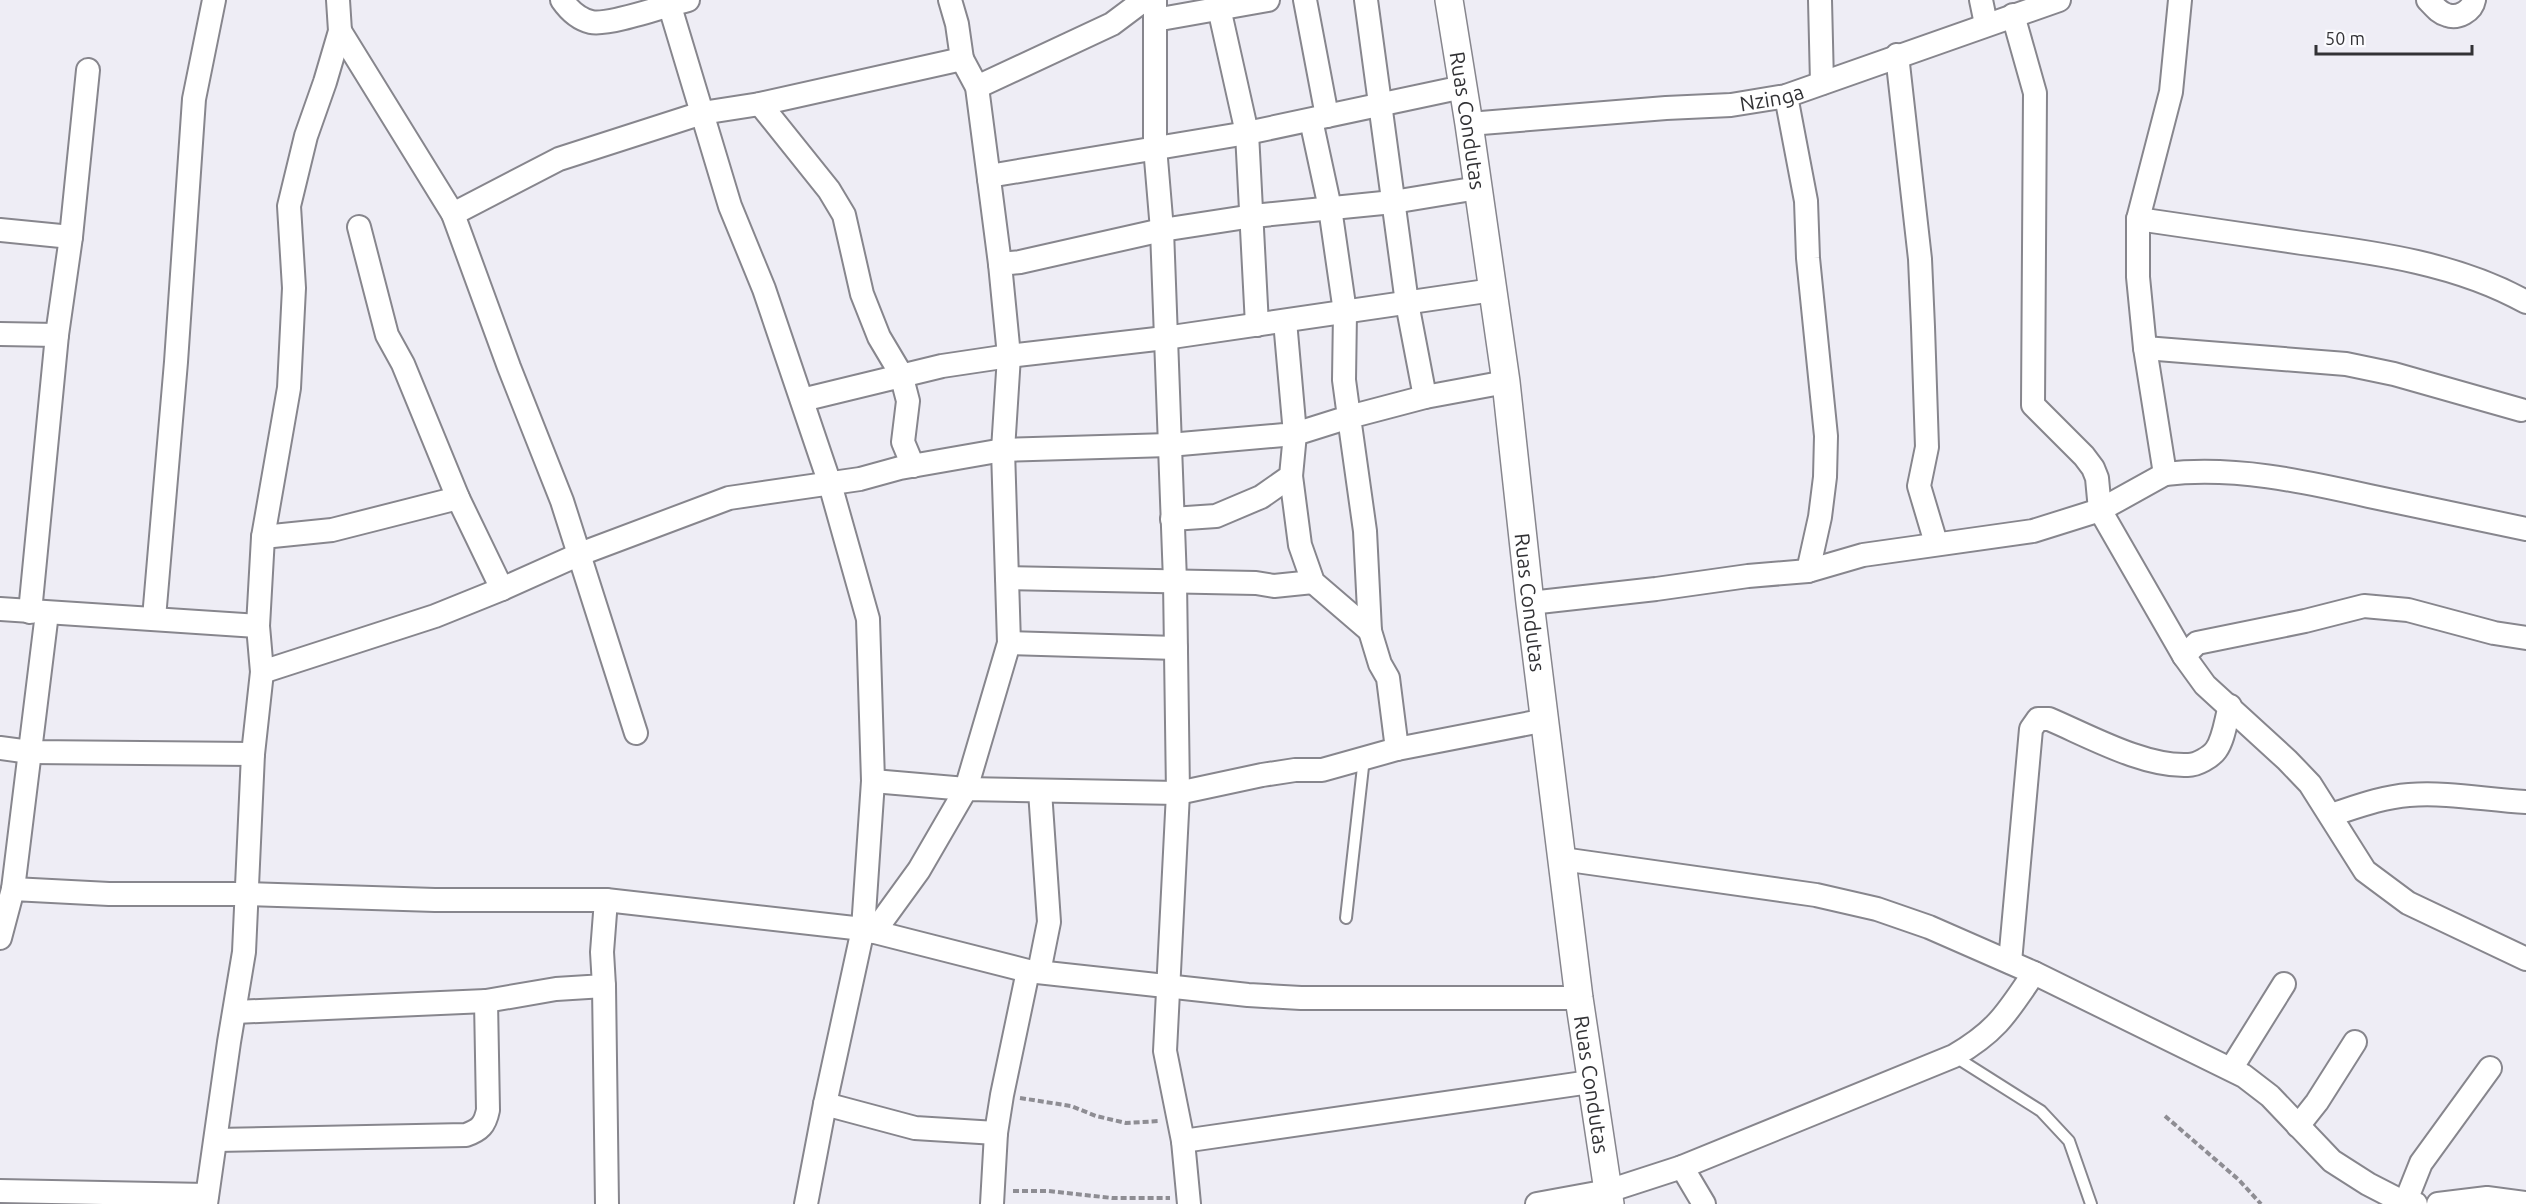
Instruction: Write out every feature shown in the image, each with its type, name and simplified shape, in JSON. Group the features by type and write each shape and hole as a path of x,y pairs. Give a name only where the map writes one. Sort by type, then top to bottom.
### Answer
{"street":[{"path":"154,618 194,99 214,0"},
{"path":"0,1191 207,1200 244,952 253,754 262,672 258,626 263,537 289,388 294,288 289,206 306,136 340,31 338,0"},
{"path":"562,0 580,18 600,24 675,2 702,113 730,206 764,289 802,400 830,484 868,619 873,781 868,930 825,1104 806,1204"},
{"path":"868,930 919,870 966,789 1009,643 1003,450 1009,356 1000,264 977,87 962,59 951,0"},
{"path":"977,87 1112,24 1144,0"},
{"path":"1189,1201 1180,1130 1165,1051 1178,793 1175,581 1162,230 1155,147 1155,10 1219,8 1268,0"},
{"path":"1305,0 1345,312 1344,380 1365,531 1370,631 1390,687 1397,749"},
{"path":"1366,0 1407,303 1425,398"},
{"name":"Ruas Condutas","path":"1449,0 1506,382 1530,603 1579,998 1609,1198"},
{"path":"1820,0 1822,82"},
{"path":"1981,0 1986,24"},
{"name":"Nzinga","path":"1469,124 1731,105 1786,96 1897,55 2059,0"},
{"path":"2165,474 2145,348 2138,278 2138,219 2171,92 2180,0"},
{"path":"2428,0 2450,17 2465,14 2473,5 2474,0"},
{"path":"1219,8 1247,133 1257,325"},
{"path":"2013,15 2035,93 2032,405 2084,456 2093,468 2097,478 2100,510 2184,656 2205,685 2230,706 2310,784 2365,871 2408,903 2526,959"},
{"path":"340,31 453,214 580,554 636,733"},
{"path":"1897,55 1921,293 1927,447 1919,486 1936,543"},
{"path":"453,214 560,159 702,113 760,104 962,59"},
{"path":"0,938 13,889 30,752 57,336 71,237 88,70"},
{"path":"989,179 995,175 1247,133 1288,122 1319,118 1463,87"},
{"path":"1786,96 1806,201 1808,258 1826,436 1825,477 1820,517 1808,571"},
{"path":"760,104 839,204 844,215 862,294 879,337 901,374 908,401 903,442 913,466"},
{"path":"1000,264 1020,262 1162,230 1253,216 1393,202 1478,188"},
{"path":"2138,219 2377,253 2459,274 2491,285 2526,302"},
{"path":"359,227 387,335 403,364 458,498 502,589"},
{"path":"0,230 71,237"},
{"path":"802,400 901,374 1009,356 1165,338 1493,290"},
{"path":"1284,321 1295,434 1291,476 1300,545 1313,582 1370,631"},
{"path":"0,334 57,336"},
{"path":"2145,348 2346,364 2394,374 2521,410"},
{"path":"262,672 435,616 580,554 729,498 830,484 1003,450 1169,445 1295,434 1348,417 1425,398 1506,382"},
{"path":"1530,603 1656,590 1748,576 1808,571 1863,555 2032,531 2100,510 2165,474 2196,470 2297,480 2526,529"},
{"path":"1172,519 1216,516 1261,497 1291,476"},
{"path":"263,537 332,530 458,498"},
{"path":"1007,578 1256,583 1274,586 1313,582"},
{"path":"2184,656 2197,643 2364,606 2408,610 2494,633 2526,638"},
{"path":"0,609 258,626"},
{"path":"1009,643 1176,648"},
{"path":"2010,962 2031,729 2038,719 2049,719 2128,753 2152,760 2190,765 2209,757 2217,749 2230,706"},
{"path":"873,781 966,789 1178,793 1262,775 1295,770 1322,770 1397,749 1546,720"},
{"path":"0,748 30,752 253,754"},
{"path":"992,1198 996,1132 1002,1095 1033,971 1049,922 1040,791"},
{"path":"2331,815 2364,804 2408,795 2458,796 2526,802"},
{"path":"1562,859 1816,895 1877,909 1929,927 2034,973 2244,1076 2270,1096 2332,1161 2368,1184 2410,1203 2421,1163 2490,1068"},
{"path":"13,889 109,894 248,894 435,900 606,900 868,930 1033,971 1248,995 1301,998 1579,998"},
{"path":"606,900 602,952 607,1204"},
{"path":"1537,1204 1609,1198 1954,1056 1980,1041 2003,1019 2034,973"},
{"path":"2231,1069 2284,984"},
{"path":"235,1012 486,1001 556,989 604,986"},
{"path":"216,1140 466,1135 478,1130 486,1121 488,1110 486,1001"},
{"path":"2298,1126 2317,1102 2355,1042"},
{"path":"1180,1130 1590,1082"},
{"path":"825,1104 915,1128 996,1132"},
{"path":"1682,1167 1704,1204"},
{"path":"2451,1203 2487,1198 2526,1203"}],"lane":[{"path":"1346,918 1364,758"},
{"path":"1954,1056 2041,1111 2048,1118 2069,1141 2091,1204"}],"path":[{"path":"1002,1095 1071,1106 1096,1116 1126,1123 1180,1130"},
{"path":"2165,1116 2239,1180 2261,1204"},
{"path":"992,1198 1049,1191 1112,1198 1189,1201"}]}
